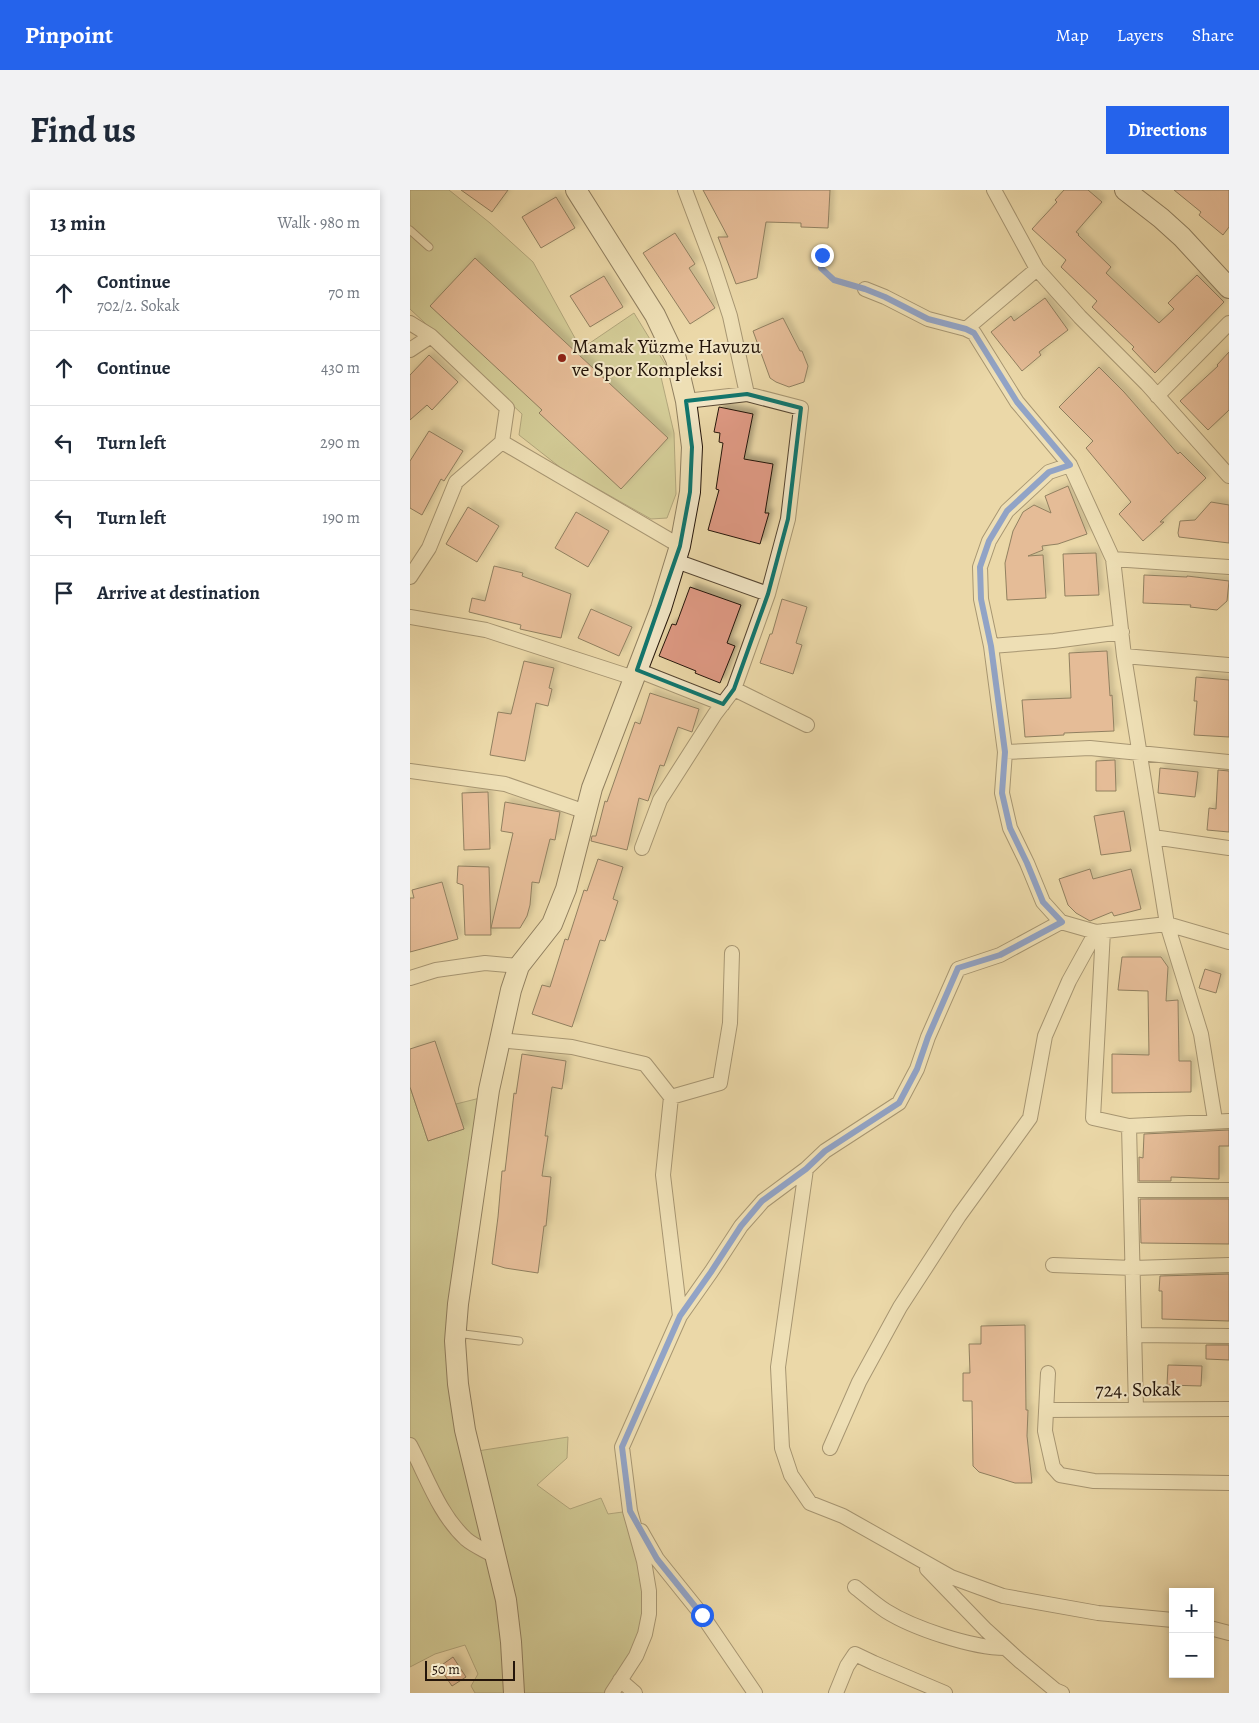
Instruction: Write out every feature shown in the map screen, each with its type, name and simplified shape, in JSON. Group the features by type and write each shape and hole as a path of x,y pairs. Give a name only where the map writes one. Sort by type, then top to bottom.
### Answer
{"main road":[{"path":"514,1693 506,1600 465,1430 458,1384 456,1333 458,1304 489,1090 511,990 519,966 552,924 566,889 592,788 661,608 678,554 690,492 692,447 686,401 676,359 656,315 576,190"},
{"path":"1125,190 1182,237 1229,288"}],"street":[{"path":"685,190 730,316 747,394"},
{"path":"994,190 1037,269 1080,317 1157,396 1229,476"},
{"path":"966,329 1037,269"},
{"path":"865,289 928,319 974,333 1017,402 1070,465 1113,559 1124,656 1167,924 1201,1034 1222,1120 1129,1126 1093,1118 1099,931"},
{"path":"1157,396 1229,323"},
{"path":"410,324 431,336 507,408 502,442 456,482 428,548 410,577"},
{"path":"410,350 431,336"},
{"path":"642,848 660,800 715,714 734,689 768,594 788,519 801,408 747,394 686,401"},
{"path":"502,442 678,554 768,594"},
{"path":"1070,465 1049,472 1007,511 989,541 980,567 981,599 991,646 1005,752 1002,793 1010,828 1043,902 1062,922 1099,931 1167,924 1229,942"},
{"path":"1113,559 1229,567"},
{"path":"410,617 486,630 636,674 724,704"},
{"path":"991,646 1054,641 1122,632"},
{"path":"1124,656 1229,665"},
{"path":"734,689 807,725"},
{"path":"1005,752 1090,748 1229,762"},
{"path":"410,772 505,784 586,812"},
{"path":"1153,836 1229,848"},
{"path":"612,1693 636,1656 645,1634 649,1614 649,1592 644,1561 630,1511 622,1447 680,1316 741,1226 762,1201 806,1169 825,1151 899,1103 917,1069 928,1037 958,968 1000,955 1062,922"},
{"path":"830,1448 859,1382 900,1307 958,1216 1030,1118 1044,1036 1069,980 1099,931"},
{"path":"671,1097 720,1083 730,1023 732,954"},
{"path":"410,978 436,970 485,964 519,966"},
{"path":"499,1040 572,1047 644,1064 671,1097 662,1175 680,1316"},
{"path":"1129,1126 1136,1409"},
{"path":"806,1169 778,1367 782,1448 791,1475 810,1503 843,1516 951,1577 1003,1596 1098,1613 1169,1620"},
{"path":"1131,1190 1229,1190"},
{"path":"1053,1265 1132,1268 1229,1266"},
{"path":"1134,1336 1229,1336"},
{"path":"1048,1373 1045,1431 1053,1467 1060,1475 1094,1481 1229,1483"},
{"name":"724. Sokak","path":"1046,1410 1229,1408"},
{"path":"410,1445 439,1504 454,1524 467,1540 496,1557"},
{"path":"630,1511 657,1559 702,1615 754,1693"},
{"path":"918,1559 986,1630 1048,1684 1062,1693"},
{"path":"855,1587 885,1610 910,1624 944,1636 992,1648 1006,1648"},
{"path":"1214,1629 1229,1633"},
{"path":"836,1693 847,1666 855,1654 945,1693"},
{"path":"620,1680 635,1693"}],"lane":[{"path":"410,230 429,247"},
{"path":"456,1333 519,1341"}],"path":[{"path":"822,255 821,268 834,280 865,289"}],"highlighted area":[{"path":"747,394 801,408 788,519 768,594 734,689 723,704 637,670 680,546 690,492 692,447 686,401"}],"green space":[{"name":"Mamak Yüzme Havuzu ve Spor Kompleksi","path":"410,190 449,190 490,223 533,262 581,349 634,313 667,367 661,377 674,433 676,494 667,518 651,519 561,468 519,435 522,414 410,309"},
{"path":"410,1087 428,1141 464,1129 456,1104 488,1096 458,1304 471,1452 568,1437 567,1458 537,1485 570,1509 601,1498 608,1514 630,1511 649,1614 612,1693 475,1693 471,1686 478,1674 465,1645 435,1654 410,1667"}],"building":[{"path":"461,190 508,190 492,212"},
{"path":"703,190 830,190 828,228 801,227 801,223 766,222 757,278 736,284 718,237 728,237"},
{"path":"1064,190 1088,190 1102,202 1076,232 1111,267 1106,273 1159,323 1174,309 1168,303 1197,275 1224,302 1155,373 1132,349 1134,347 1092,307 1097,301 1061,267 1066,260 1032,229 1057,202 1055,200"},
{"path":"1174,190 1229,190 1229,227 1223,235 1199,215 1201,212"},
{"path":"556,197 575,228 541,248 522,217"},
{"path":"675,233 695,264 689,268 715,308 690,324 643,253"},
{"path":"475,258 668,438 621,489 539,413 542,410 430,306"},
{"path":"604,276 623,307 590,327 570,296"},
{"path":"1045,298 1068,330 1039,352 1041,355 1022,371 991,332 1011,316 1014,321"},
{"path":"783,318 800,351 802,351 808,366 804,382 789,387 770,378 753,331"},
{"path":"1229,352 1229,410 1208,430 1180,401 1218,366"},
{"path":"429,355 458,382 432,410 427,405 410,420 410,375"},
{"path":"1099,367 1124,392 1178,454 1180,452 1206,478 1143,541 1119,514 1131,502 1086,448 1093,441 1059,407"},
{"path":"719,407 753,414 744,459 773,464 765,513 769,513 760,544 708,530 719,490 716,489 723,443 719,442 720,433 714,432"},
{"path":"429,431 463,451 444,481 441,479 422,515 410,508 410,461"},
{"path":"1068,486 1087,534 1058,544 1042,546 1043,550 1028,556 1043,555 1046,598 1007,600 1005,563 1013,531 1023,512 1034,505 1051,513 1045,496"},
{"path":"1211,502 1229,505 1229,543 1179,537 1180,521 1195,520"},
{"path":"468,507 499,526 477,562 446,544"},
{"path":"576,512 609,531 588,567 555,548"},
{"path":"1096,553 1099,595 1065,596 1063,554"},
{"path":"494,566 523,573 522,576 571,594 561,638 520,629 521,625 469,612 472,598 485,601"},
{"path":"1144,575 1187,576 1229,581 1227,601 1217,610 1190,607 1191,605 1143,603"},
{"path":"690,587 741,605 727,643 735,646 720,683 659,656 672,624 676,625"},
{"path":"782,599 807,607 796,643 802,645 793,674 760,663 770,634 772,634"},
{"path":"591,609 632,627 619,656 578,638"},
{"path":"1107,651 1114,731 1025,737 1022,700 1071,698 1069,653"},
{"path":"524,661 554,668 549,688 552,689 548,706 536,703 525,761 490,755 498,712 511,714"},
{"path":"1196,677 1229,680 1229,737 1194,735 1197,701 1194,701"},
{"path":"650,693 699,709 692,732 678,727 664,766 660,765 648,801 639,798 627,850 591,841 592,836 596,836 605,801 607,802 635,722 640,724"},
{"path":"1115,760 1116,791 1096,791 1096,761"},
{"path":"1160,768 1198,772 1195,797 1158,793"},
{"path":"1218,770 1229,771 1229,832 1207,830 1209,808 1216,809"},
{"path":"488,792 490,849 464,850 462,793"},
{"path":"505,802 560,812 555,840 550,839 539,883 532,882 530,905 527,916 520,928 491,928 513,833 501,831"},
{"path":"1124,811 1131,851 1101,855 1094,816"},
{"path":"598,859 623,867 613,899 618,901 605,941 600,940 572,1027 532,1014 542,985 550,987 565,939 568,940 584,890 587,891"},
{"path":"458,866 489,867 491,935 465,935 463,885 457,883"},
{"path":"1090,869 1093,879 1131,869 1141,909 1114,916 1112,912 1090,921 1076,913 1068,905 1059,879"},
{"path":"442,882 458,939 410,952 410,898 414,898 412,890"},
{"path":"1122,957 1161,957 1168,967 1166,1001 1178,1000 1179,1061 1191,1061 1191,1092 1112,1093 1112,1054 1149,1055 1148,991 1118,990"},
{"path":"1205,969 1221,974 1216,993 1199,988"},
{"path":"435,1041 464,1129 428,1141 410,1087 410,1049"},
{"path":"522,1054 566,1061 562,1089 552,1087 545,1136 548,1136 542,1176 551,1177 546,1226 544,1226 538,1273 492,1264 502,1171 505,1171 514,1093 516,1094"},
{"path":"1229,1130 1229,1146 1219,1146 1219,1179 1171,1177 1171,1181 1139,1181 1139,1157 1143,1158 1144,1134"},
{"path":"1140,1199 1229,1199 1229,1244 1141,1243"},
{"path":"1229,1274 1229,1321 1162,1319 1162,1291 1159,1291 1160,1276"},
{"path":"1025,1325 1027,1436 1032,1483 1015,1483 979,1472 973,1466 972,1401 963,1401 963,1373 970,1373 969,1344 981,1344 981,1326"},
{"path":"1206,1345 1229,1345 1229,1360 1206,1359"},
{"path":"1168,1365 1202,1366 1201,1386 1167,1385"},
{"path":"453,1657 466,1677 452,1686 439,1667"}],"place":[{"name":"Mamak Yüzme Havuzu ve Spor Kompleksi","path":"562,358"}],"route":[{"path":"702,1615 657,1559 630,1511 622,1447 680,1316 741,1226 762,1201 806,1169 825,1151 899,1103 917,1069 928,1037 958,968 1000,955 1062,922 1043,902 1010,828 1002,793 1005,752 991,646 981,599 980,567 989,541 1007,511 1049,472 1070,465 1017,402 974,333 928,319 885,297 834,280 821,268 822,255"}]}
